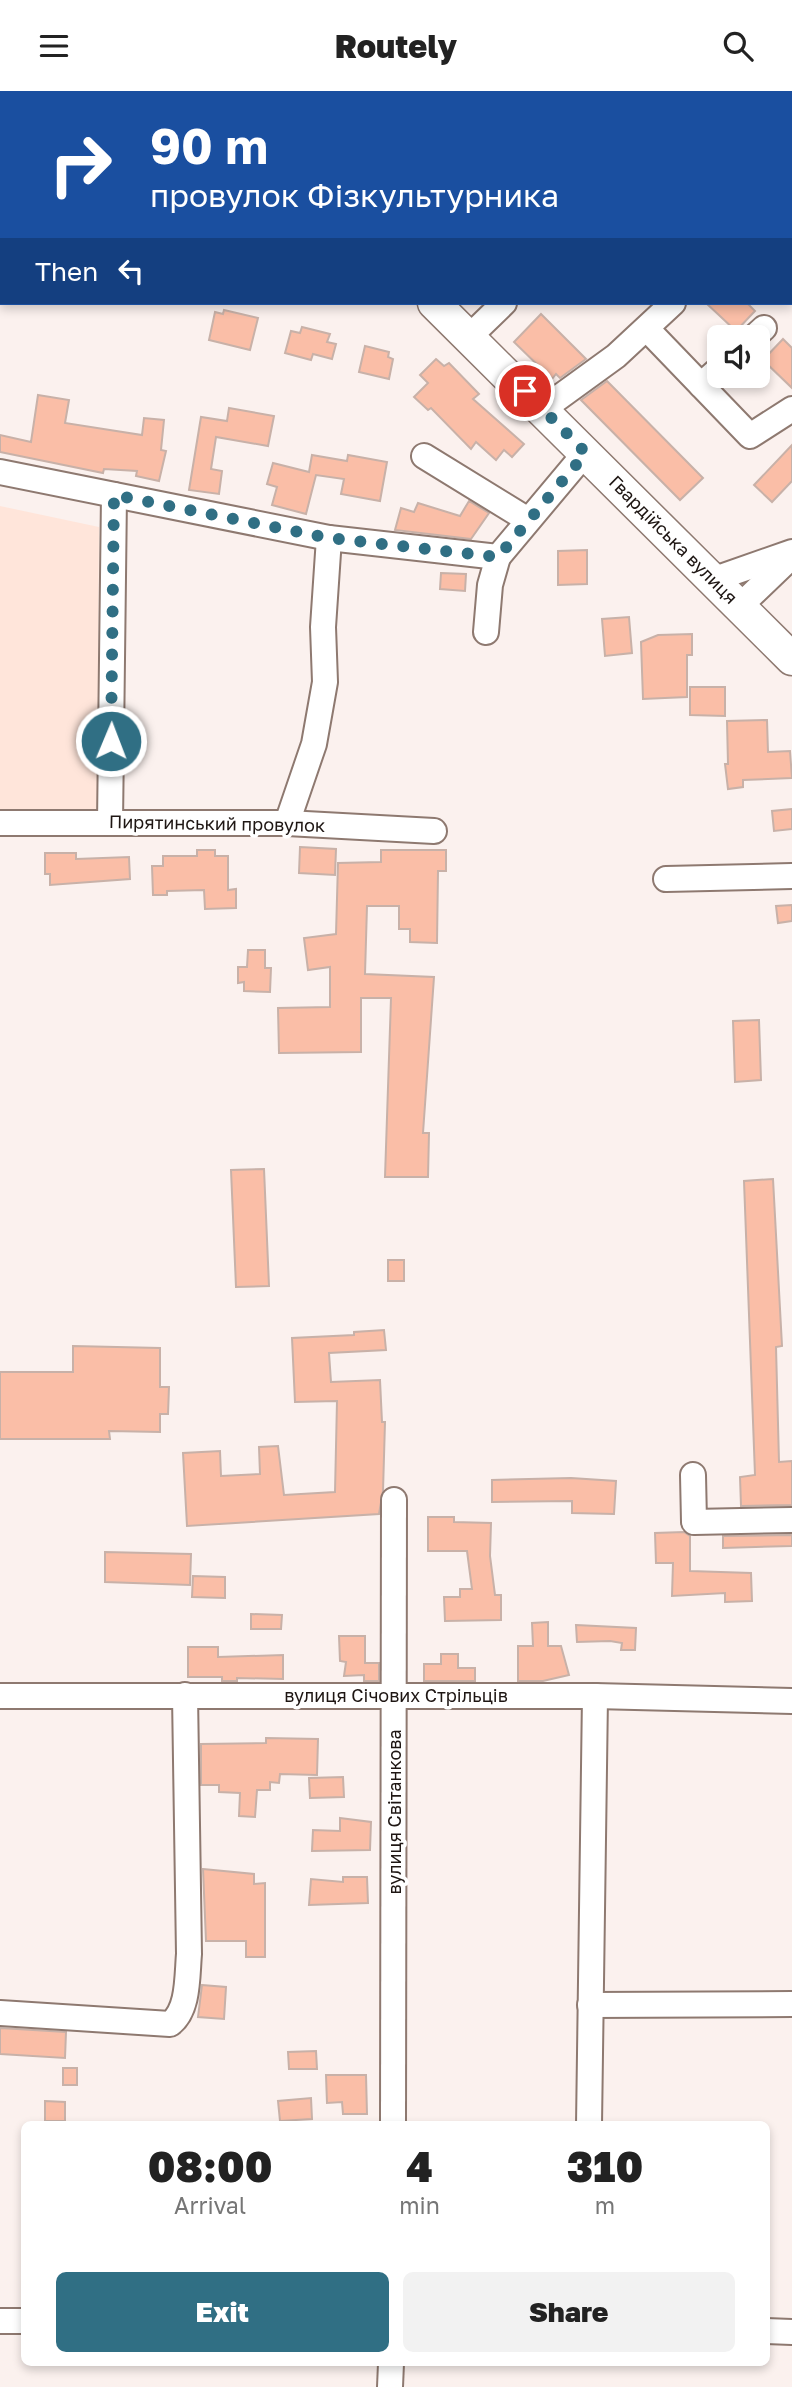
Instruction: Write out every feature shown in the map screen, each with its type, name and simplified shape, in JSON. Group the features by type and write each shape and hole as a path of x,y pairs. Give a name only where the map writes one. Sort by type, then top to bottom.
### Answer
{"main road":[{"name":"Гвардійська вулиця","path":"436,305 792,659"}],"street":[{"path":"470,337 502,305"},
{"path":"543,409 616,356 671,305"},
{"path":"647,329 750,436 792,409"},
{"path":"701,385 707,380"},
{"path":"486,632 490,585 498,557 586,453"},
{"path":"424,456 528,520"},
{"path":"0,472 329,538 498,557"},
{"path":"110,823 114,495"},
{"path":"287,823 314,744 325,683 323,627 329,538"},
{"path":"712,580 792,554"},
{"path":"740,606 792,554"},
{"name":"Пирятинський провулок","path":"0,823 287,823 434,831"},
{"path":"666,879 792,876"},
{"path":"693,1475 694,1522 792,1520"},
{"name":"вулиця Світанкова","path":"393,2121 396,1696 394,1500"},
{"path":"0,2013 170,2024 178,2018 186,1989 189,1954 185,1695"},
{"name":"вулиця Січових Стрільців","path":"0,1696 595,1696 792,1701"},
{"path":"589,2121 595,1696"},
{"path":"590,2005 792,2004"},
{"path":"0,2321 21,2321"},
{"path":"770,2331 792,2332"},
{"path":"390,2387 391,2366"}],"shaded area":[{"path":"0,506 99,527 97,810 0,810"}],"building":[{"path":"708,305 749,305 755,311 742,325 730,325"},
{"path":"224,310 258,318 250,350 209,340 215,312 223,314"},
{"path":"541,314 586,359 560,378 556,374 552,379 514,342"},
{"path":"302,327 330,334 327,342 336,344 332,359 313,354 311,360 285,353 291,331 300,333"},
{"path":"783,339 792,348 792,388 770,367 770,353"},
{"path":"365,346 389,352 388,357 393,359 389,379 359,372"},
{"path":"436,359 444,366 449,363 479,394 473,399 524,444 512,457 504,450 496,460 476,442 471,449 431,408 428,410 414,397 428,383 420,375"},
{"path":"607,381 703,478 680,500 581,400"},
{"path":"38,395 69,400 65,423 142,435 144,418 164,420 161,450 166,451 159,481 136,476 137,471 104,469 103,473 0,452 0,435 31,442"},
{"path":"229,408 274,416 268,446 216,437 211,469 222,471 219,494 189,490 201,417 227,421"},
{"path":"792,445 792,481 772,502 754,485"},
{"path":"312,455 347,461 348,455 387,462 380,501 341,494 344,479 316,475 306,514 272,505 277,487 267,484 273,463 309,472"},
{"path":"469,501 489,513 471,539 395,530 401,508 414,512 418,503 460,516"},
{"path":"587,550 587,584 558,585 558,551"},
{"path":"441,573 466,574 465,591 440,589"},
{"path":"629,617 632,653 605,656 602,619"},
{"path":"692,634 692,655 687,655 687,697 643,699 641,642 658,635"},
{"path":"690,687 725,687 725,716 690,715"},
{"path":"767,720 768,752 790,751 792,778 743,780 743,787 728,789 725,764 728,764 727,721"},
{"path":"792,809 792,829 774,831 772,811"},
{"path":"300,847 336,849 335,875 299,873"},
{"path":"197,850 215,850 215,856 228,856 228,890 236,889 236,908 205,909 204,890 167,891 167,895 153,895 152,866 163,866 163,856 197,856"},
{"path":"381,850 446,850 446,871 438,871 437,943 410,942 410,929 399,929 399,906 367,906 365,974 434,977 423,1133 429,1133 428,1177 385,1177 391,998 361,998 361,1052 279,1053 278,1008 330,1007 330,967 308,970 304,938 336,934 338,863 381,862"},
{"path":"45,853 76,853 76,859 129,857 130,879 50,885 50,874 45,874"},
{"path":"792,905 792,921 778,923 776,906"},
{"path":"248,950 265,950 265,968 271,968 270,992 244,991 244,982 238,983 238,967 247,967"},
{"path":"759,1020 761,1080 735,1082 733,1021"},
{"path":"264,1169 269,1286 236,1287 231,1170"},
{"path":"773,1179 782,1346 776,1347 779,1462 792,1461 792,1505 741,1506 740,1477 755,1475 744,1181"},
{"path":"388,1260 404,1260 404,1281 388,1281"},
{"path":"384,1330 386,1350 329,1353 331,1382 380,1380 382,1422 385,1422 383,1491 379,1514 187,1526 183,1453 220,1451 221,1476 260,1474 259,1447 278,1446 284,1495 335,1492 337,1401 295,1402 292,1338 354,1335 354,1332"},
{"path":"73,1346 160,1348 160,1387 169,1387 168,1414 160,1414 160,1432 109,1431 110,1439 0,1439 0,1372 73,1372"},
{"path":"571,1478 616,1481 614,1514 572,1513 572,1501 492,1502 492,1480"},
{"path":"428,1517 454,1517 454,1522 491,1523 490,1556 495,1595 501,1595 501,1620 445,1621 444,1597 460,1597 460,1589 472,1589 467,1551 428,1551"},
{"path":"684,1532 690,1536 690,1571 751,1573 752,1601 725,1602 725,1593 672,1596 673,1563 656,1563 655,1533"},
{"path":"792,1535 792,1546 723,1548 723,1536"},
{"path":"105,1552 191,1554 190,1585 105,1582"},
{"path":"193,1576 225,1577 225,1598 192,1597"},
{"path":"251,1614 282,1615 281,1629 251,1629"},
{"path":"548,1622 548,1646 561,1646 569,1675 543,1681 518,1681 518,1646 533,1646 532,1623"},
{"path":"576,1625 636,1628 635,1650 621,1650 622,1643 610,1641 577,1642"},
{"path":"339,1636 365,1636 365,1663 379,1663 379,1681 364,1681 364,1675 344,1676 346,1662 340,1661"},
{"path":"188,1647 218,1647 218,1657 283,1655 283,1679 237,1678 237,1681 222,1681 222,1677 188,1677"},
{"path":"441,1654 458,1654 458,1668 475,1668 475,1681 424,1681 424,1664 441,1664"},
{"path":"266,1738 318,1739 317,1775 280,1774 279,1783 270,1782 270,1790 257,1790 255,1817 239,1816 240,1793 219,1792 219,1785 201,1785 201,1744 266,1743"},
{"path":"343,1777 344,1797 310,1798 309,1778"},
{"path":"340,1818 371,1822 370,1850 312,1851 313,1830 340,1831"},
{"path":"203,1869 254,1874 254,1884 265,1883 265,1957 246,1957 246,1941 206,1941"},
{"path":"343,1877 367,1877 368,1903 309,1905 311,1879 343,1882"},
{"path":"202,1985 226,1987 224,2019 198,2017"},
{"path":"0,2028 66,2032 65,2058 0,2054"},
{"path":"316,2051 317,2069 289,2069 288,2052"},
{"path":"63,2068 77,2068 77,2085 63,2085"},
{"path":"326,2075 366,2075 367,2114 343,2114 342,2102 327,2103"},
{"path":"311,2098 312,2119 280,2121 278,2101"},
{"path":"45,2101 65,2102 65,2121 45,2121"}],"route":[{"path":"111,741 114,495 329,538 498,557 586,453 525,391"}]}
